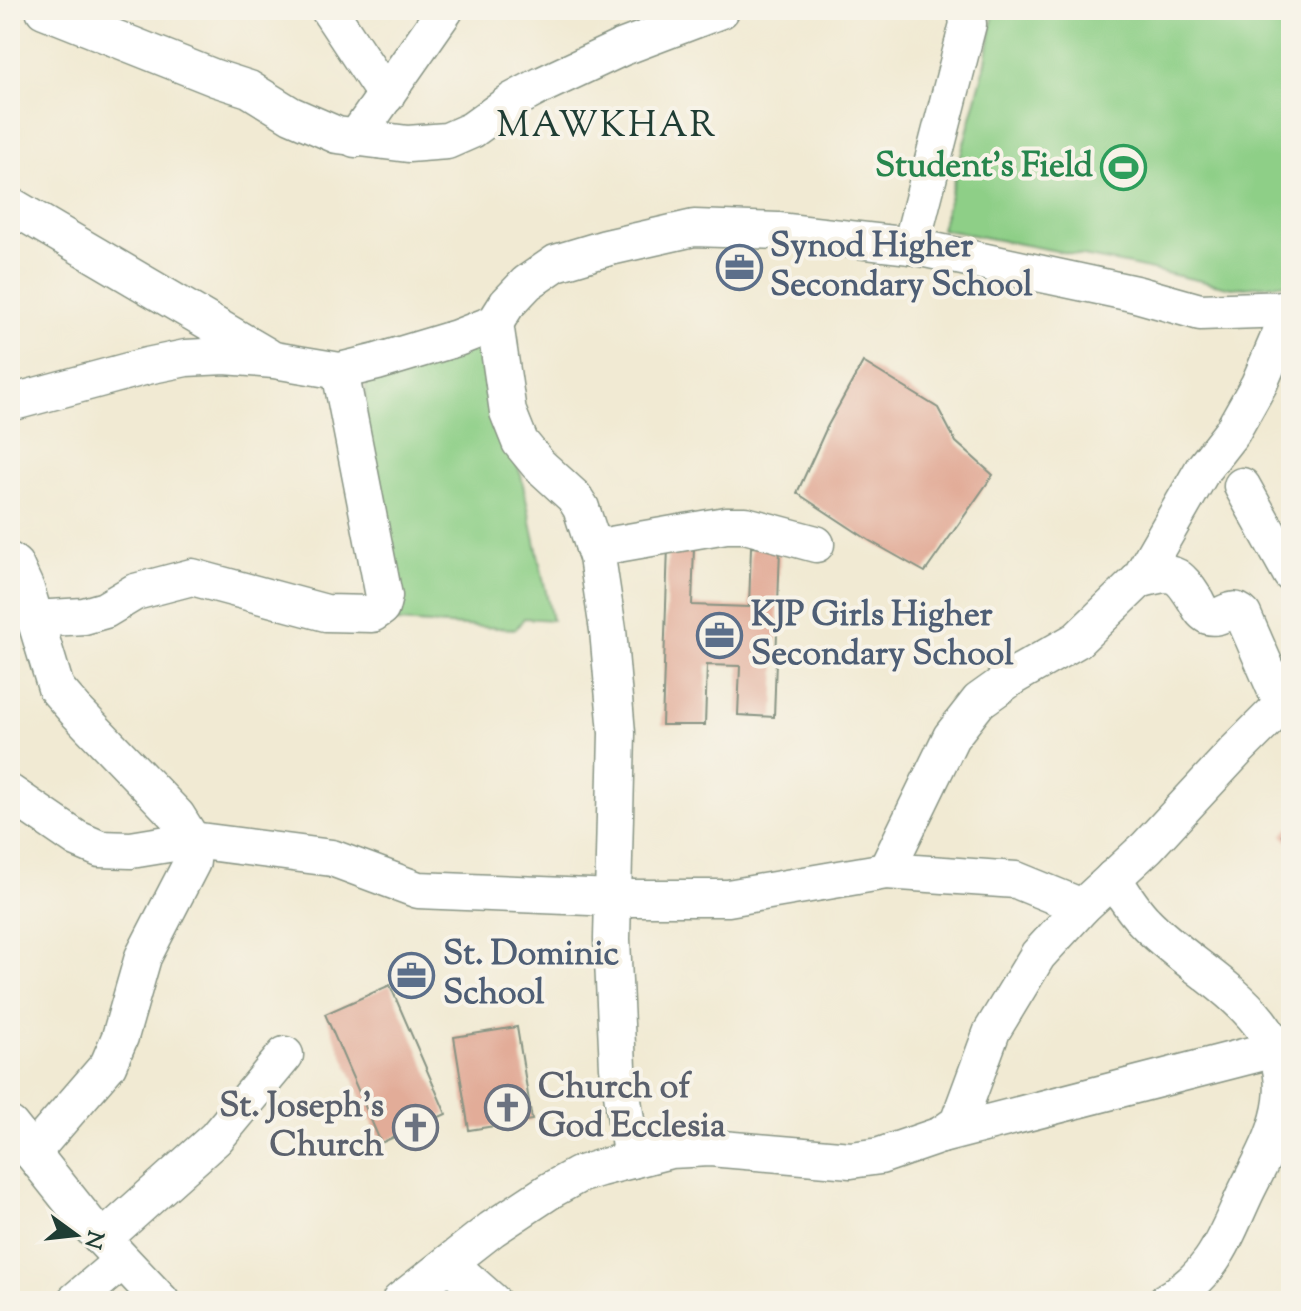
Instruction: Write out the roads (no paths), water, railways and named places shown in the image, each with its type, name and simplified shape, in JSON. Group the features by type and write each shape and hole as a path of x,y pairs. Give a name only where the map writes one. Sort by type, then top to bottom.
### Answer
{"street":[{"path":"44,10 249,89 291,115 337,135 408,144 447,141 472,130 512,101 542,85 621,48 721,10"},
{"path":"329,10 386,96"},
{"path":"355,139 445,10"},
{"path":"911,246 968,24 966,10"},
{"path":"10,205 274,360"},
{"path":"10,403 186,358 225,356 274,360 340,371 457,338 495,323 507,304 527,283 556,263 694,228 778,231 911,246 1136,294 1200,312 1291,309 1259,384 1232,432 1203,469 1139,580 1077,640 1014,676 979,701 964,717 951,737 886,871"},
{"path":"495,323 508,412 520,442 581,508 594,548 608,630 617,733 612,939 618,1067 632,1160"},
{"path":"34,619 84,616 105,610 135,592 192,577 326,613 372,614 381,608 384,596 340,371"},
{"path":"1242,486 1291,574"},
{"path":"594,548 726,525 745,525 816,544"},
{"path":"10,561 26,589 56,688 177,816 192,840 192,862 143,957 120,1037 108,1065 32,1153"},
{"path":"941,1135 958,1123 992,1031 1038,955 1082,907 1147,847 1236,751 1287,705 1238,610 1209,616 1203,612 1182,578 1174,574 1163,573 1139,580"},
{"path":"10,793 77,839 100,849 131,850 192,840 332,858 418,890 614,898 728,898 886,871 1016,880 1082,907"},
{"path":"1113,878 1147,924 1208,974 1283,1046 1282,1080 1287,1096 1272,1138 1212,1263 1188,1288 1166,1301"},
{"path":"400,1301 492,1229 578,1175 670,1150 710,1148 851,1160 880,1156 941,1135 1283,1046"},
{"path":"75,1301 112,1250 216,1138 285,1055"},
{"path":"10,1125 112,1250 161,1301"},
{"path":"449,1263 492,1301"}],"place":[{"name":"Student's Field","path":"1124,167"},
{"name":"Synod Higher Secondary School","path":"739,267"},
{"name":"KJP Girls Higher Secondary School","path":"720,636"},
{"name":"St. Dominic School","path":"412,975"},
{"name":"Church of God Ecclesia","path":"507,1108"},
{"name":"St. Joseph's Church","path":"415,1127"}],"district":[{"name":"MAWKHAR","path":"607,127"}]}
